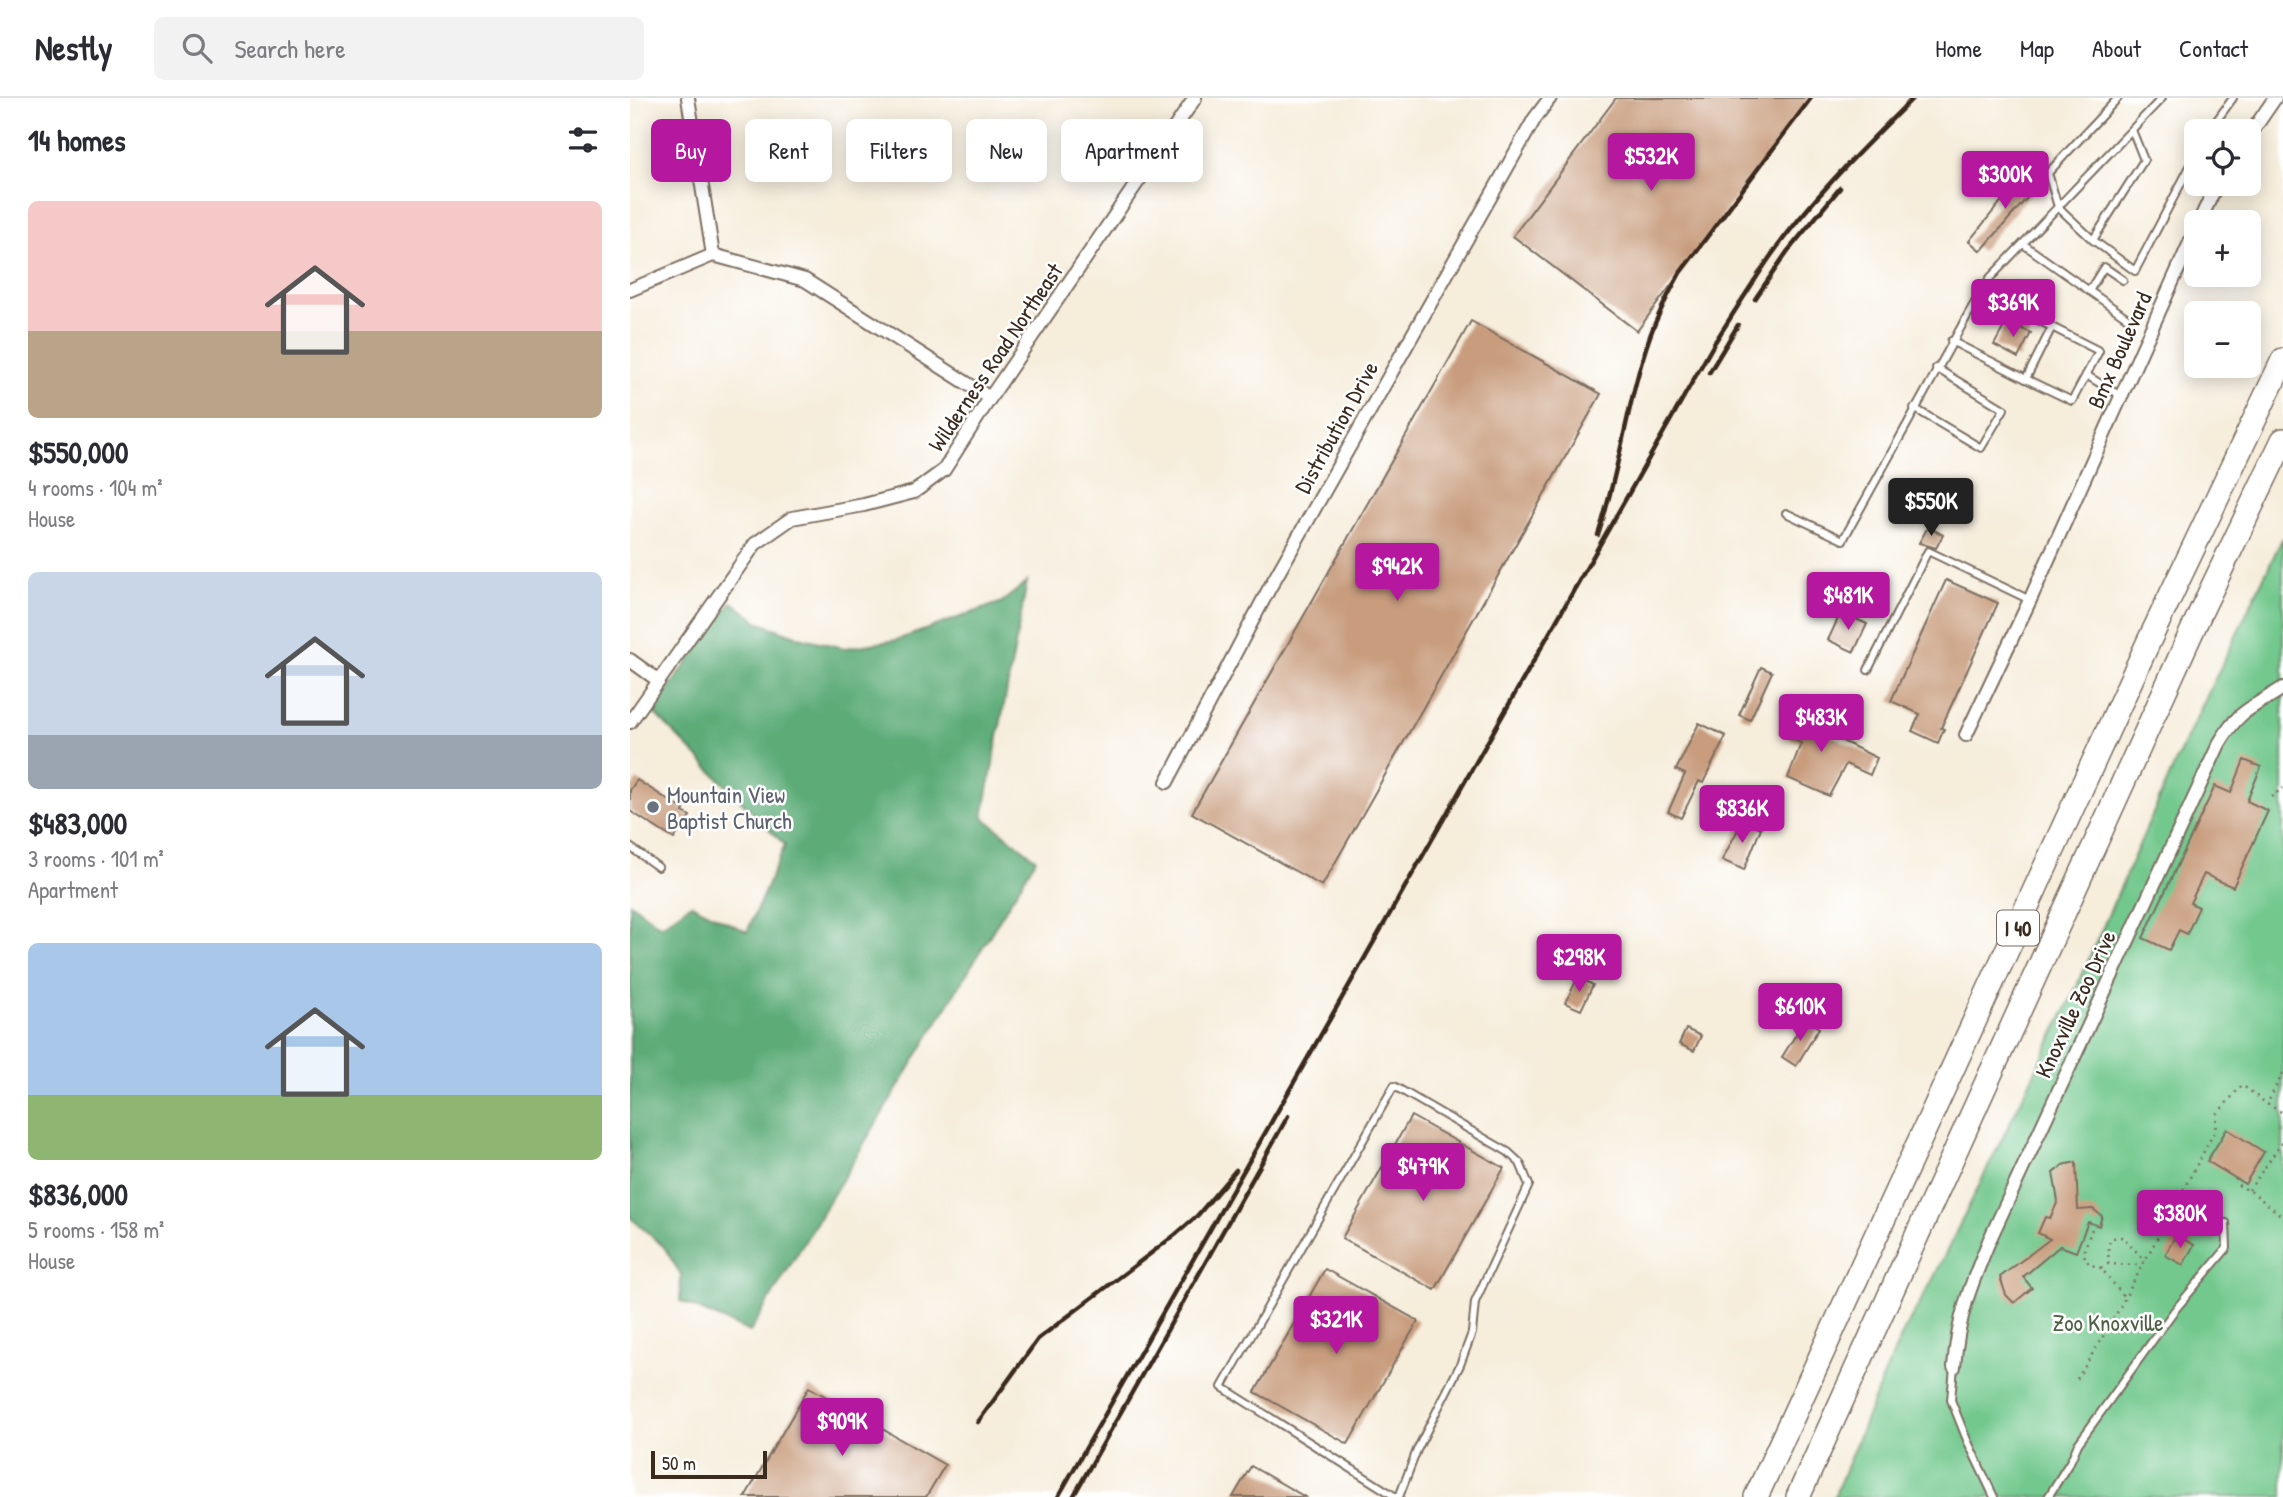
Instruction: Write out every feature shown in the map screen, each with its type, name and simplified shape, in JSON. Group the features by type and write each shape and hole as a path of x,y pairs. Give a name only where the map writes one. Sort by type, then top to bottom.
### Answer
{"highway":[{"name":"I 40","path":"1756,1497 2154,631 2283,360"},
{"name":"I 40","path":"1798,1497 2202,609 2283,440"}],"street":[{"path":"688,98 713,256"},
{"name":"Wilderness Road Northeast","path":"630,722 636,703 659,681 755,544 792,518 864,505 914,492 944,470 990,398 1195,98"},
{"name":"Distribution Drive","path":"1167,782 1269,589 1535,118 1550,98"},
{"path":"2261,119 2275,98"},
{"path":"630,290 713,256 805,280 990,398"},
{"name":"Bmx Boulevard","path":"1966,735 2030,600 2184,256"},
{"path":"630,660 659,681"},
{"name":"Knoxville Zoo Drive","path":"1954,1367 1956,1336 1964,1302 1989,1241 2219,744 2232,722 2255,703 2283,688"}],"lane":[{"path":"2118,98 2048,173 2058,207 2093,240 2134,271 2184,177"},
{"path":"1786,513 1843,540 1981,291 2162,98"},
{"path":"2217,119 2232,98"},
{"path":"2093,240 2144,160 2132,130"},
{"path":"2023,244 2129,319"},
{"path":"2089,291 2104,267 2123,280"},
{"path":"1951,341 2072,401 2099,351 1981,291"},
{"path":"2026,379 2052,329"},
{"path":"1914,408 1981,448 2004,409 1936,368"},
{"path":"2086,375 2121,396"},
{"path":"1868,670 1928,551 2030,600"},
{"path":"630,847 658,867"},
{"path":"1394,1086 1507,1152 1520,1163 1528,1185 1475,1302 1472,1333 1460,1365 1417,1450 1398,1497 1222,1387 1394,1086"},
{"path":"2048,1497 2078,1444 2174,1311 2227,1248 2226,1223"},
{"path":"1954,1367 1951,1400 1966,1440 1994,1497"}],"path":[{"path":"2271,797 2283,789"},
{"path":"2267,1104 2283,1073"},
{"path":"2077,1379 2125,1298 2215,1131 2217,1114 2242,1085 2283,1113"},
{"path":"2249,1190 2283,1141"},
{"path":"2238,1185 2249,1190 2283,1217"},
{"path":"2092,1229 2083,1253 2089,1264 2101,1268 2125,1298"},
{"path":"2108,1264 2109,1243 2112,1238 2123,1237 2143,1263"},
{"path":"2101,1268 2108,1264 2143,1263"}],"green space":[{"name":"Zoo Knoxville","path":"2283,537 2283,1497 1834,1497 1904,1331 1932,1281 2072,997 2182,748"},
{"path":"1027,582 983,817 1036,859 750,1332 680,1301 681,1275 664,1247 630,1217 630,903 661,926 691,904 747,932 785,845 652,711 732,602 760,623 799,637 845,648 897,640 1002,602"}],"building":[{"path":"1616,98 1810,98 1637,331 1513,236"},
{"path":"2025,172 2040,183 1981,251 1969,241"},
{"path":"1471,321 1601,394 1322,886 1192,813"},
{"path":"2007,321 2031,333 2018,358 1994,345"},
{"path":"1928,527 1943,535 1936,548 1919,543"},
{"path":"1946,580 1998,603 1941,728 1944,729 1938,743 1912,731 1920,714 1891,701"},
{"path":"1841,612 1867,624 1854,652 1828,640"},
{"path":"1761,667 1772,672 1750,720 1739,715"},
{"path":"1789,710 1835,730 1832,736 1877,758 1870,775 1846,764 1829,796 1788,778 1801,743 1779,733"},
{"path":"1699,723 1726,736 1703,783 1699,781 1681,818 1668,812 1685,774 1676,770"},
{"path":"2244,760 2261,767 2247,801 2268,811 2233,887 2204,874 2190,903 2199,907 2187,934 2179,930 2169,950 2143,938 2215,786 2231,793"},
{"path":"637,780 690,816 674,839 630,811 630,790"},
{"path":"1743,820 1761,828 1744,870 1722,860"},
{"path":"1578,977 1593,985 1581,1010 1565,1003"},
{"path":"1805,1020 1819,1028 1796,1066 1782,1057"},
{"path":"1686,1029 1701,1036 1694,1051 1679,1044"},
{"path":"1411,1116 1504,1168 1435,1290 1342,1238"},
{"path":"2227,1129 2264,1152 2245,1184 2207,1161"},
{"path":"2076,1162 2078,1210 2093,1209 2102,1216 2099,1226 2088,1222 2076,1252 2060,1246 2023,1277 2032,1288 2014,1303 2006,1295 2000,1277 2050,1239 2038,1233 2045,1217 2050,1218 2058,1201 2053,1173 2063,1165"},
{"path":"2176,1235 2194,1245 2183,1265 2165,1255"},
{"path":"1325,1269 1418,1321 1348,1444 1255,1392"},
{"path":"809,1387 945,1465 926,1497 745,1497"},
{"path":"1251,1466 1305,1497 1233,1497"}],"railway":[{"path":"1598,535 1642,361 1664,304 1680,273 1811,98"},
{"path":"1058,1497 1715,342 1770,257 1803,215 1838,174 1913,98"},
{"path":"1755,299 1787,252 1840,188"},
{"path":"1709,373 1738,325"},
{"path":"1073,1497 1288,1116"},
{"path":"978,1422 1038,1339 1175,1235 1197,1216 1236,1170"}],"place":[{"name":"Mountain View Baptist Church","path":"653,807"}]}
